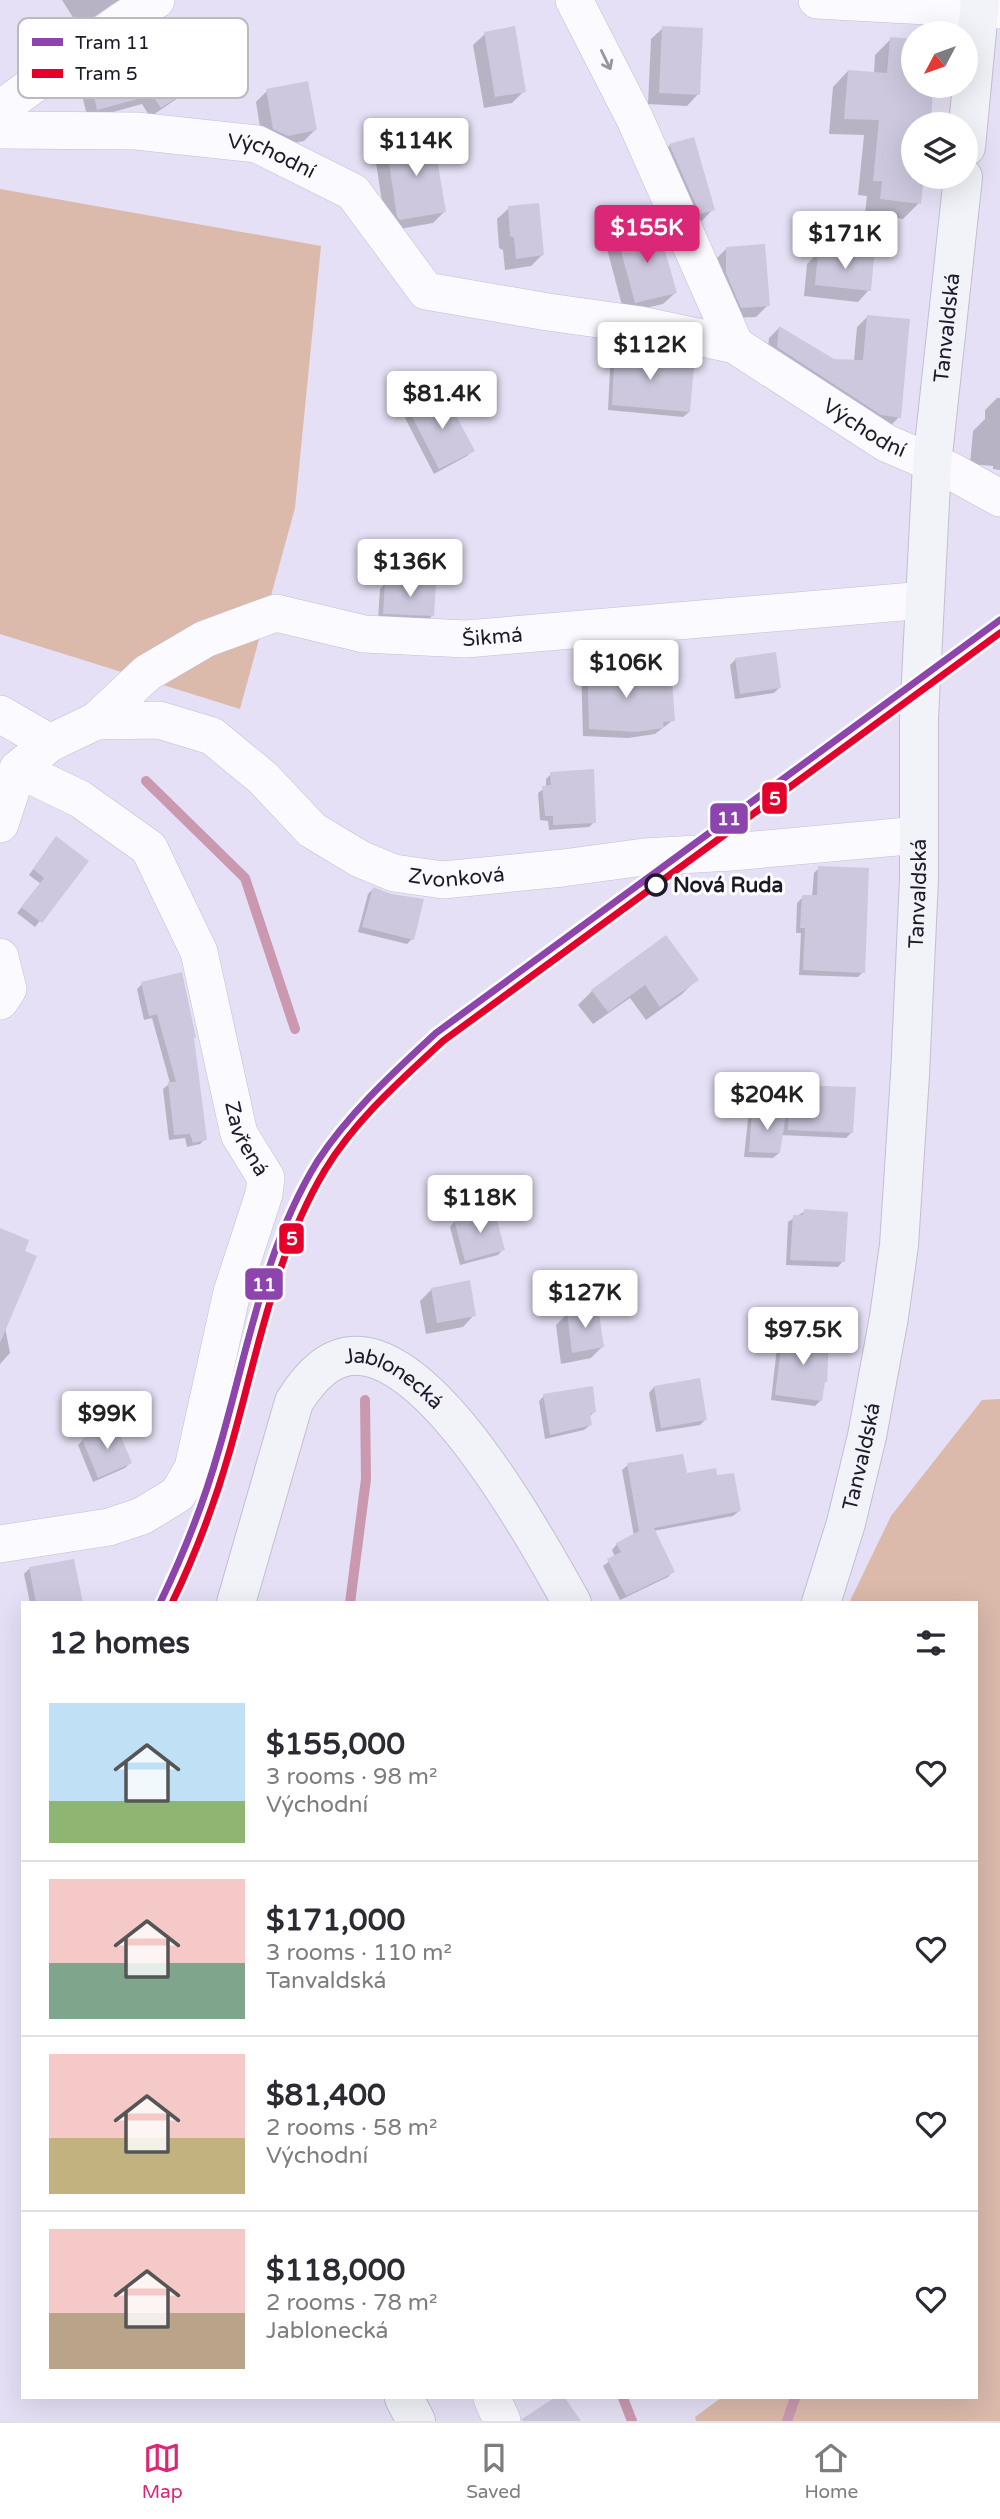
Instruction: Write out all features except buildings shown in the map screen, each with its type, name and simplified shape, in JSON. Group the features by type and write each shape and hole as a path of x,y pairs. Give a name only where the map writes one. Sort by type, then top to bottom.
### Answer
{"main road":[{"path":"971,112 987,7"},
{"name":"Tanvaldská","path":"822,1601 846,1523 867,1436 900,1245 910,1075 919,835 919,718 932,464 962,189"},
{"name":"Jablonecká","path":"237,1601 294,1402 313,1375 330,1363 363,1356 396,1367 417,1383 463,1433 514,1501 571,1601"},
{"path":"405,2399 416,2421"}],"street":[{"path":"126,18 156,0"},
{"path":"817,0 987,7"},
{"path":"578,1 635,119 735,345"},
{"path":"0,109 18,96"},
{"name":"Východní","path":"0,130 136,131 257,144 353,192 426,291 641,325 735,345 886,443 951,471 1000,498"},
{"name":"Šikmá","path":"96,721 147,673 205,639 276,613 364,634 466,639 925,600"},
{"path":"0,714 50,743"},
{"name":"Zvonková","path":"18,769 50,743 96,721 159,720 212,736 264,778 312,830 360,859 394,873 443,880 563,869 644,857 919,835"},
{"path":"0,824 18,769"},
{"name":"Zavřená","path":"0,1544 109,1527 142,1516 178,1494 193,1468 232,1292 264,1194 266,1178 239,1134 199,953 149,848 79,799 18,769"},
{"path":"0,957 8,989 0,1001"},
{"path":"492,2399 502,2421"}],"shaded area":[{"path":"0,189 321,246 295,508 240,709 0,634"},
{"path":"1000,1399 1000,2421 696,2421 695,2417 720,2399 978,2399 978,1601 850,1601 891,1516 982,1400"}],"waterway":[{"path":"146,781 245,878 295,1029"},
{"path":"350,1601 366,1479 365,1400"},
{"path":"623,2399 632,2421"},
{"path":"787,2421 795,2399"}],"tram line":[{"name":"11","path":"161,1601 207,1489 259,1302 283,1230 317,1162 343,1127 372,1094 436,1033 1000,620"},
{"name":"5","path":"173,1601 197,1547 218,1489 268,1307 292,1236 325,1170 364,1117 443,1041 1000,633"}],"place":[{"name":"Nová Ruda","path":"656,885"}]}
